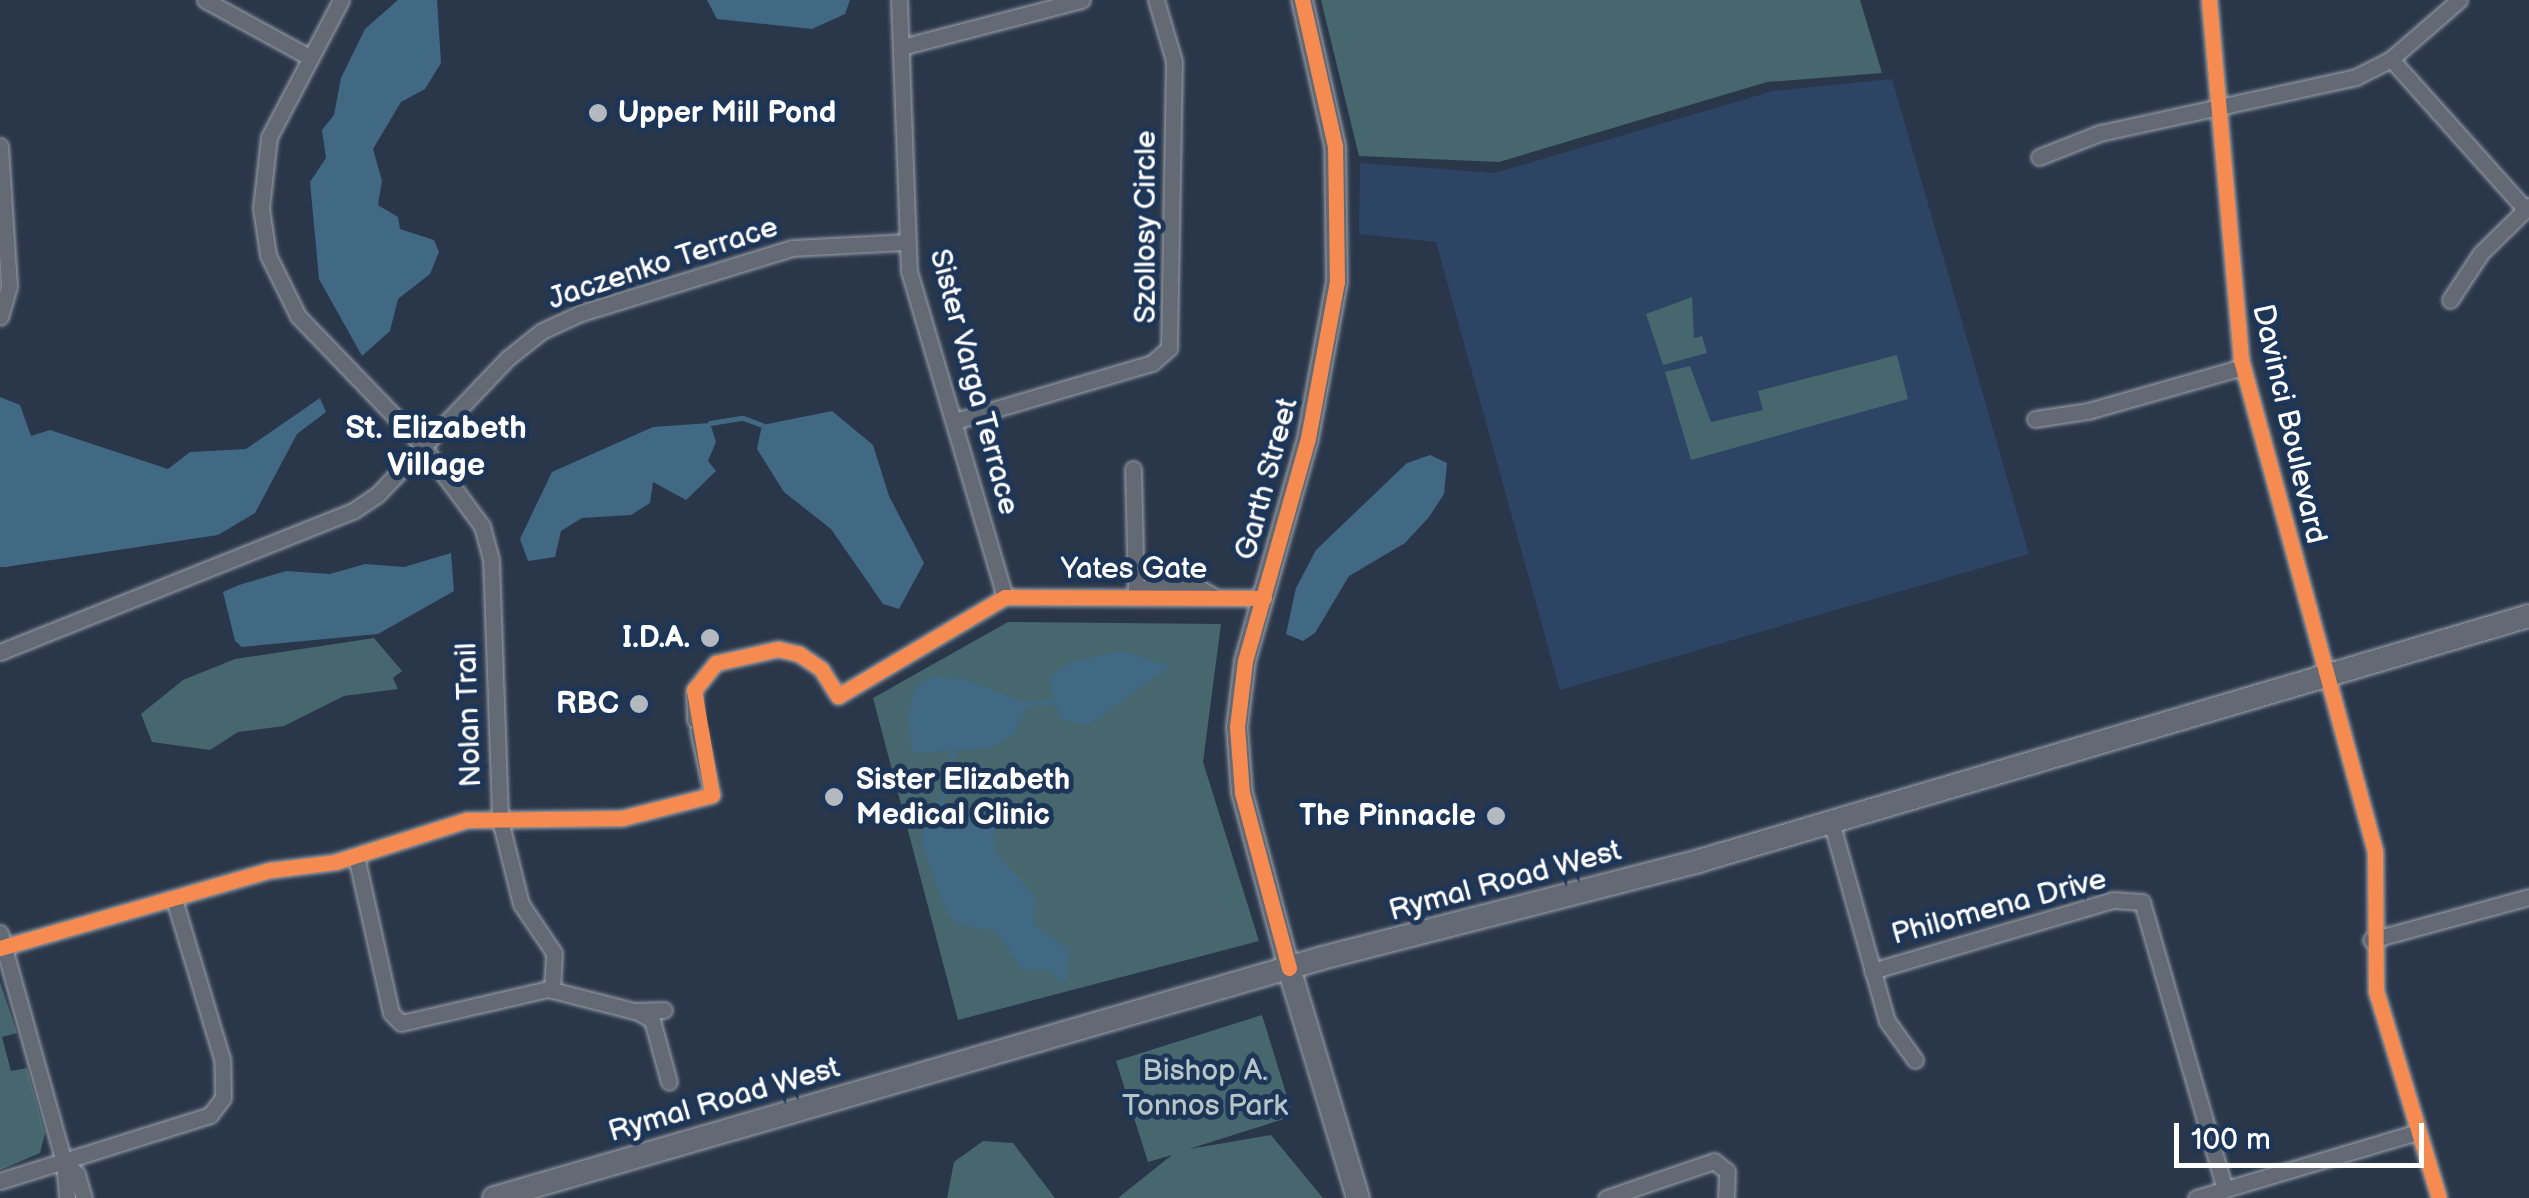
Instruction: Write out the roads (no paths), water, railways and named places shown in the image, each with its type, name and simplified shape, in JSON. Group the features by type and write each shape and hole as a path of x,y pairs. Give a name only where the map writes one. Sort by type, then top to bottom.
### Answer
{"main road":[{"name":"Rymal Road West","path":"494,1198 1289,968 1831,821 2529,616"},
{"name":"Garth Street","path":"1289,968 1358,1198"}],"street":[{"path":"205,0 309,57"},
{"name":"Nolan Trail","path":"342,0 280,109 262,168 268,255 298,316 422,445 464,495 491,559 500,820 522,904 554,952 552,990"},
{"name":"Sister Varga Terrace","path":"899,0 906,242 1005,596"},
{"path":"901,48 1082,0"},
{"name":"Szollosy Circle","path":"955,421 1152,362 1169,348 1174,61 1156,0"},
{"name":"Garth Street","path":"1289,968 1238,759 1239,692 1308,438 1338,282 1335,146 1302,0"},
{"name":"Davinci Boulevard","path":"2208,0 2220,111 2227,257 2242,367 2376,851 2371,940 2376,991 2438,1198"},
{"path":"2039,157 2100,132 2330,86 2391,59 2459,0"},
{"path":"2391,59 2527,208 2481,252 2450,300"},
{"path":"0,146 9,286 0,317"},
{"name":"Jaczenko Terrace","path":"0,652 354,511 377,495 508,358 581,313 792,248 906,242"},
{"path":"2035,419 2242,367"},
{"name":"Yates Gate","path":"1133,470 1136,595"},
{"name":"Yates Gate","path":"1005,596 1136,595 1148,587 1196,586 1215,597 1264,598"},
{"path":"66,1198 64,1162 1,943 271,870 356,856 413,834 500,820 622,818 712,795 696,725 694,690 716,664 778,649 799,654 822,669 838,696 1005,596"},
{"path":"1831,821 1887,1021 1915,1060"},
{"path":"356,856 391,1013 401,1023 552,990 634,1011 652,1020 669,1082"},
{"path":"2371,940 2529,897"},
{"path":"0,1182 210,1115 223,1098 222,1059 174,899"},
{"name":"Philomena Drive","path":"1872,971 2113,900 2142,902 2225,1189"},
{"path":"634,1011 664,1010"},
{"path":"2196,1198 2418,1132"},
{"path":"1606,1198 1714,1161 1727,1171 1726,1198"},
{"path":"64,1162 77,1174 84,1198"}],"waterway":[{"path":"710,423 743,418 762,425"},
{"path":"1028,704 1053,702"},
{"path":"937,822 953,752"}],"place":[{"name":"Upper Mill Pond","path":"598,113"},
{"name":"I.D.A.","path":"710,638"},
{"name":"RBC","path":"639,704"},
{"name":"Sister Elizabeth Medical Clinic","path":"834,797"},
{"name":"The Pinnacle","path":"1496,816"}],"district":[{"name":"St. Elizabeth Village","path":"436,448"}],"park label":[{"name":"Bishop A. Tonnos Park","path":"1205,1088"}]}
